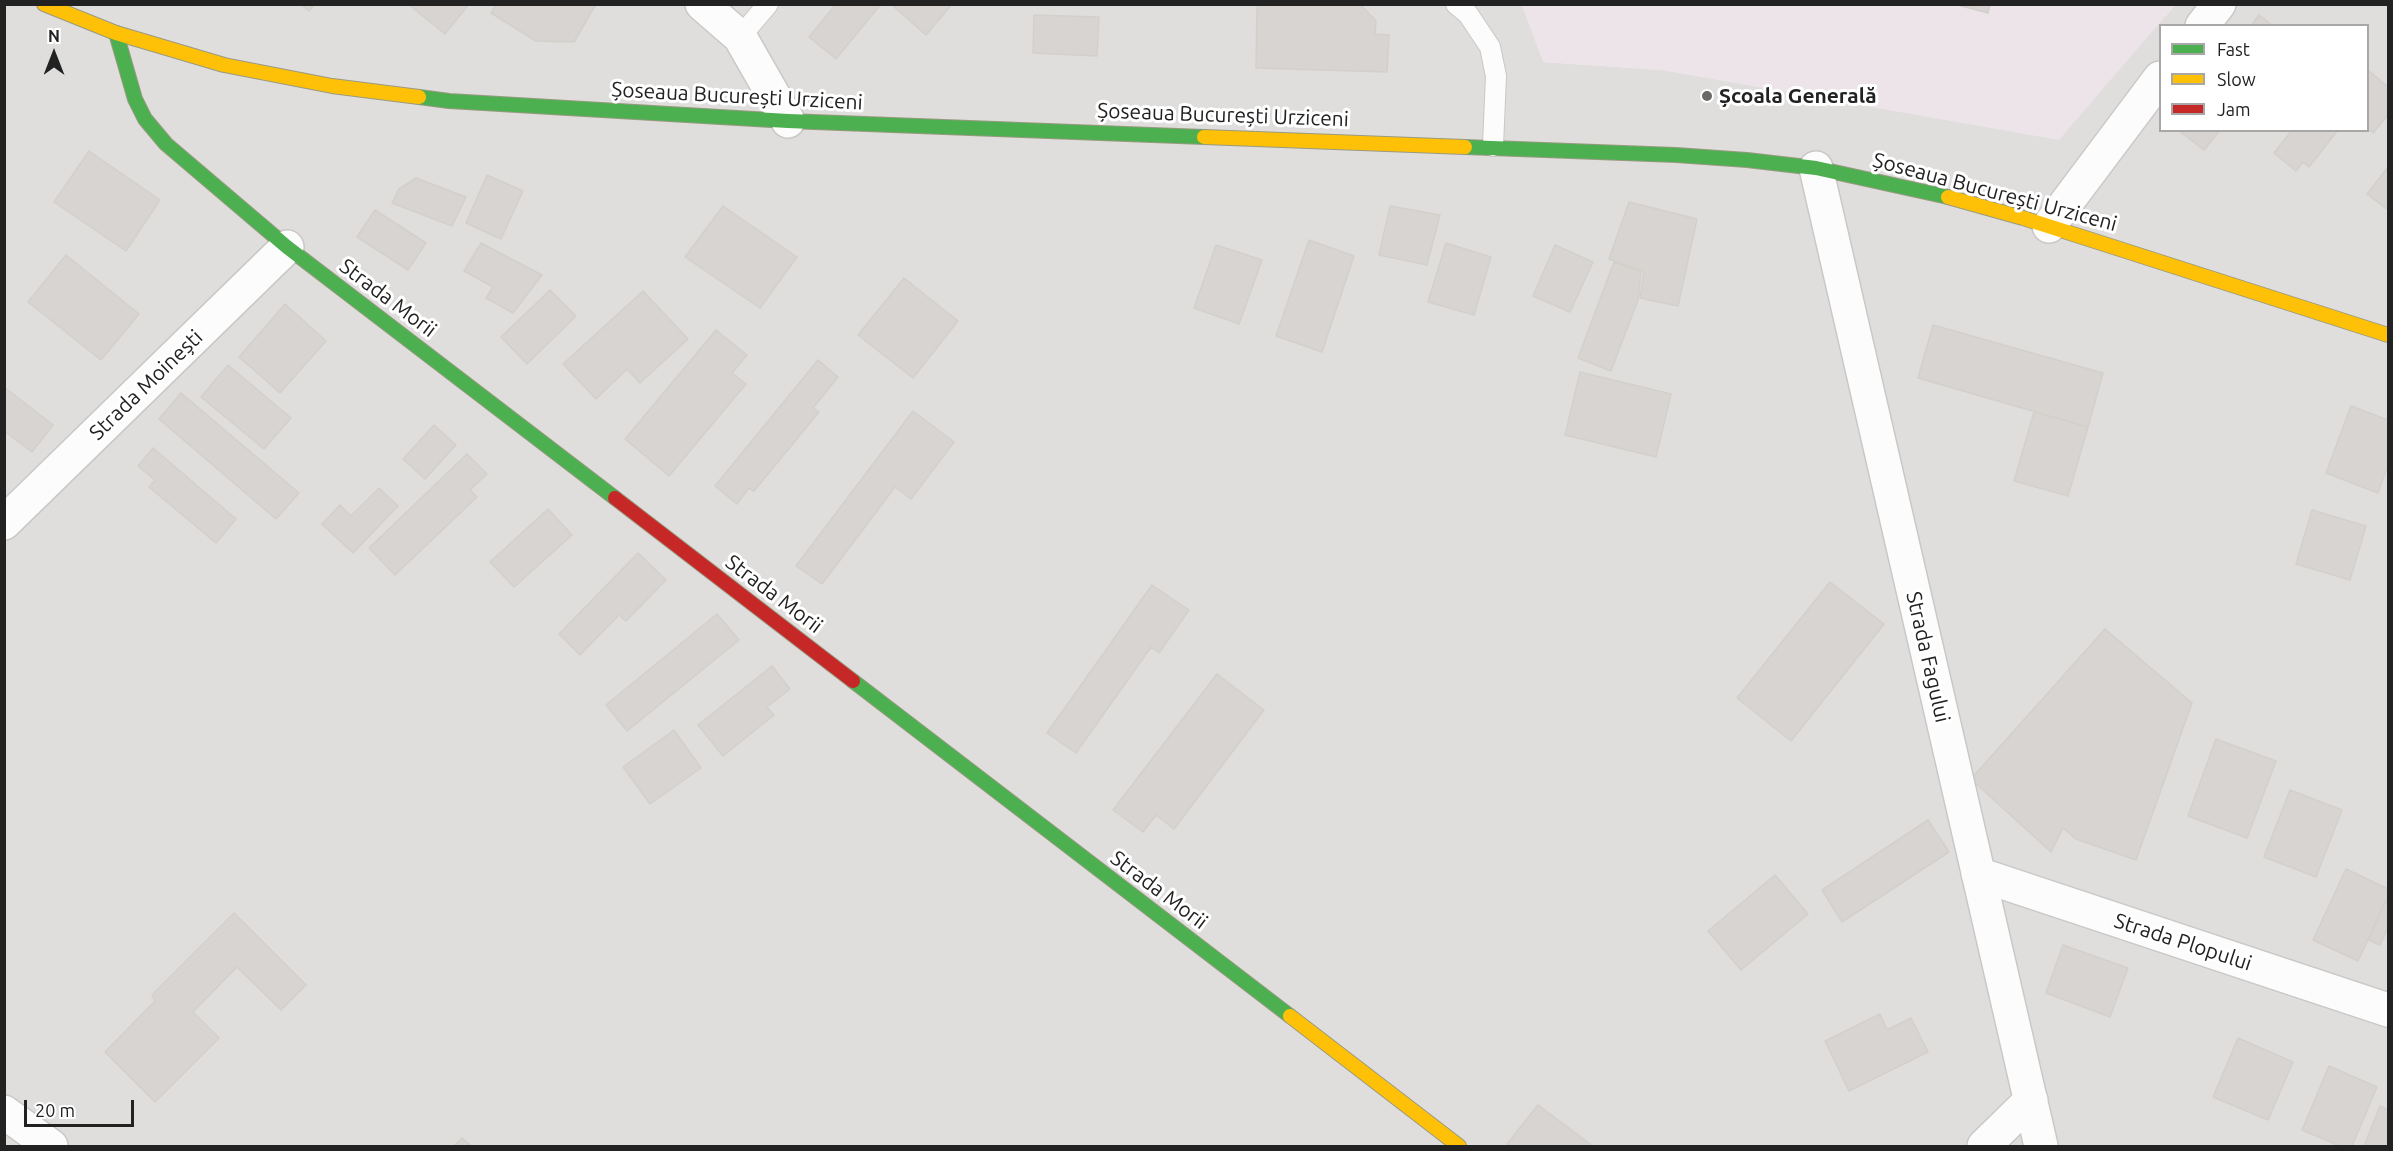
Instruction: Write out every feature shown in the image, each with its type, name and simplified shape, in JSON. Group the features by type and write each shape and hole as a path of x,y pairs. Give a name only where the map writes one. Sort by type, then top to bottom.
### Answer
{"main road":[{"name":"Șoseaua București Urziceni","path":"44,4 116,33 224,65 332,86 449,101 788,121 1493,146 1676,155 1816,168 1940,195 2049,226 2388,335"},
{"name":"Strada Morii","path":"116,33 135,99 145,119 166,144 287,247 1459,1146"}],"street":[{"path":"702,4 740,37 788,121"},
{"path":"2203,24 2218,4"},
{"path":"2049,226 2159,79"},
{"name":"Strada Fagului","path":"1816,168 2042,1146"},
{"name":"Strada Moinești","path":"4,523 287,247"},
{"name":"Strada Plopului","path":"1978,874 2388,1010"},
{"path":"1984,1146 2031,1100"},
{"path":"4,1112 51,1146"}],"lane":[{"path":"740,37 768,4"},
{"path":"1456,4 1468,14 1490,47 1496,76 1493,146"}],"shaded area":[{"path":"5,5 1522,5 1544,62 1661,70 2166,16 2175,5 2388,5 2388,1146 5,1146"},
{"path":"1522,5 2175,5 2059,140 1661,70 1543,62"}],"building":[{"path":"300,4 315,4 309,11"},
{"path":"408,4 469,4 445,34"},
{"path":"496,4 596,4 574,42 536,41 491,13"},
{"path":"836,4 881,4 836,59 809,37"},
{"path":"891,4 952,4 926,35"},
{"path":"1257,4 1360,4 1376,21 1375,34 1389,35 1387,72 1256,68"},
{"path":"1954,4 1990,4 1988,13"},
{"path":"1034,15 1099,17 1097,56 1033,53"},
{"path":"2259,15 2270,24 2252,24"},
{"path":"2369,71 2388,87 2388,115 2373,133 2369,130"},
{"path":"2181,132 2218,132 2204,150"},
{"path":"2290,132 2336,132 2309,167 2303,162 2296,171 2274,153"},
{"path":"89,151 160,200 126,251 54,202"},
{"path":"2388,167 2388,210 2367,194"},
{"path":"487,175 523,191 501,239 466,223"},
{"path":"416,178 466,197 452,226 392,203 399,189"},
{"path":"1629,202 1697,219 1678,306 1640,298 1644,271 1609,259"},
{"path":"723,206 797,257 760,308 685,257"},
{"path":"1390,206 1440,215 1427,265 1379,255"},
{"path":"375,210 426,243 408,270 357,237"},
{"path":"1309,240 1354,256 1322,352 1276,336"},
{"path":"481,243 542,275 513,313 486,298 493,287 464,271"},
{"path":"1446,243 1491,257 1474,315 1428,302"},
{"path":"1216,245 1262,260 1239,324 1194,308"},
{"path":"1555,245 1593,262 1570,312 1533,296"},
{"path":"66,255 139,314 101,360 28,302"},
{"path":"1614,262 1641,272 1638,300 1611,371 1578,358"},
{"path":"904,278 958,321 913,378 858,335"},
{"path":"550,290 576,316 527,364 501,337"},
{"path":"643,291 688,339 640,383 627,369 596,399 563,364"},
{"path":"285,304 326,341 280,393 239,357"},
{"path":"1933,325 2103,373 2088,427 1918,378"},
{"path":"716,330 747,355 732,373 746,384 669,476 625,439"},
{"path":"818,360 838,377 813,408 819,412 754,491 749,488 737,504 715,486"},
{"path":"228,365 291,418 264,449 201,397"},
{"path":"1580,372 1671,394 1656,457 1565,435"},
{"path":"4,387 53,425 32,452 4,431"},
{"path":"181,393 299,493 276,519 159,419"},
{"path":"2351,406 2388,420 2388,465 2378,493 2326,473"},
{"path":"913,411 954,442 911,499 895,487 822,584 796,566"},
{"path":"2034,412 2088,427 2068,496 2014,481"},
{"path":"434,425 456,445 425,479 403,459"},
{"path":"153,448 236,519 216,543 149,487 155,480 138,466"},
{"path":"467,454 487,474 470,490 477,497 395,575 369,548"},
{"path":"379,488 398,506 353,553 322,524 340,505 351,516"},
{"path":"548,509 572,535 514,587 490,562"},
{"path":"2312,510 2366,526 2350,580 2296,564"},
{"path":"638,553 666,580 626,621 619,615 580,655 559,634"},
{"path":"1830,582 1884,624 1791,741 1737,698"},
{"path":"1152,585 1189,610 1159,653 1151,647 1076,753 1047,733"},
{"path":"717,614 739,640 627,731 606,705"},
{"path":"2105,629 2192,703 2136,860 2076,839 2063,828 2051,852 1971,779"},
{"path":"772,666 790,689 767,707 774,715 723,756 698,725"},
{"path":"1217,674 1264,710 1174,829 1156,815 1143,832 1113,810"},
{"path":"674,730 701,768 650,804 623,767"},
{"path":"2216,739 2276,761 2247,838 2188,816"},
{"path":"2290,790 2342,810 2316,877 2264,857"},
{"path":"1928,820 1949,852 1842,922 1822,890"},
{"path":"2346,869 2388,889 2388,896 2358,961 2313,940"},
{"path":"1775,875 1808,914 1741,970 1708,931"},
{"path":"2388,896 2388,928 2380,945 2368,940"},
{"path":"234,913 306,985 281,1010 237,967 193,1012 219,1038 155,1102 105,1052 155,1001 152,995"},
{"path":"2063,945 2128,968 2110,1017 2046,993"},
{"path":"1880,1014 1887,1030 1911,1018 1928,1052 1849,1091 1825,1041"},
{"path":"2238,1038 2293,1062 2268,1120 2213,1097"},
{"path":"2329,1066 2377,1087 2352,1146 2340,1146 2302,1130"},
{"path":"1538,1105 1593,1146 1510,1146 1507,1144"},
{"path":"2380,1106 2388,1110 2388,1146 2364,1146"},
{"path":"462,1138 471,1146 454,1146"}],"traffic: fast":[{"path":"116,33 135,99 145,119 166,144 287,247 615,498"},
{"path":"419,97 449,101 788,121 1204,137"},
{"path":"1465,147 1747,160 1816,168 1948,197"},
{"path":"853,681 1290,1016"}],"traffic: slow":[{"path":"44,4 116,33 224,65 332,86 419,97"},
{"path":"1204,137 1465,147"},
{"path":"1948,197 2023,218 2388,335"},
{"path":"1290,1016 1459,1146"}],"traffic: jam":[{"path":"615,498 853,681"}],"place":[{"name":"Școala Generală","path":"1707,96"}]}
